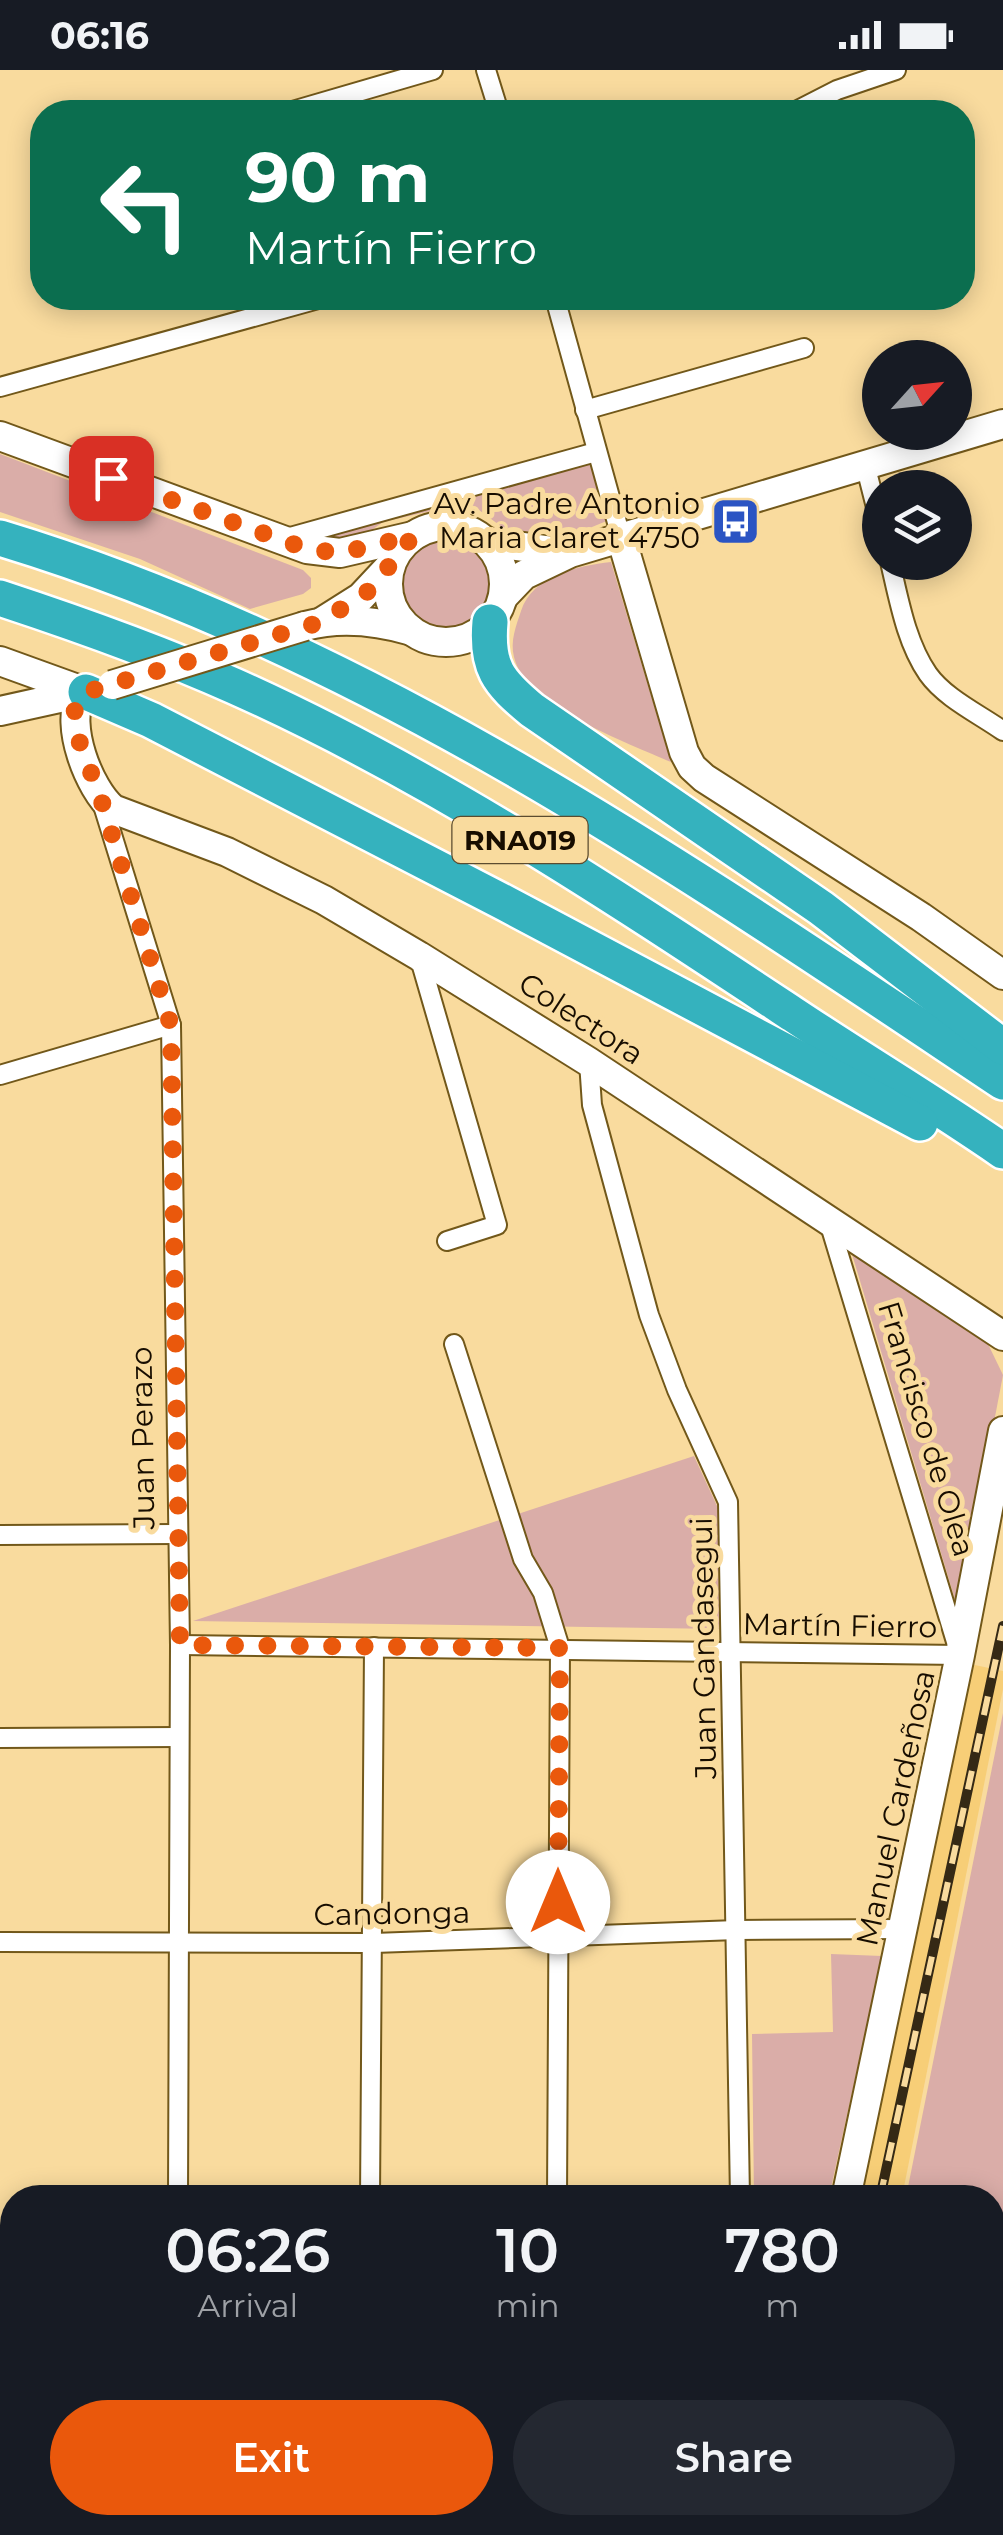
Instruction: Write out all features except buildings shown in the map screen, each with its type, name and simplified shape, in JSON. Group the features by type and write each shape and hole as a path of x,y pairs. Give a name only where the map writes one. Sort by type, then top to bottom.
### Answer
{"highway":[{"name":"RNA019","path":"0,538 190,605 320,662 386,696 596,818 1003,1082"},
{"name":"RNA019","path":"0,598 234,686 415,779 688,944 1003,1152"},
{"path":"496,610 489,650 494,669 505,686 532,710 821,908 1003,1047"},
{"path":"116,694 901,1111 1003,1178"}],"main road":[{"path":"313,624 383,624 438,642 452,642 474,635 524,575 570,553 1003,424"},
{"path":"0,436 278,540 332,554 413,536"},
{"path":"0,712 30,702 116,694 313,624 362,596 390,566 402,545 425,529 452,526 487,542 570,553"},
{"path":"621,537 684,752 692,766 704,778 1003,975"},
{"path":"487,542 500,563 496,610"},
{"path":"390,566 391,604 412,632"},
{"path":"0,661 116,694"},
{"name":"Juan Perazo","path":"101,799 74,727 75,704 116,694"},
{"name":"Colectora","path":"101,799 126,815 228,852 419,956 589,1062 1003,1336"},
{"name":"Manuel Cardeñosa","path":"849,2185 1003,1431"}],"street":[{"path":"330,100 433,70"},
{"path":"486,70 495,100"},
{"path":"817,100 896,70"},
{"path":"0,387 279,310"},
{"path":"558,310 621,537"},
{"path":"586,410 804,348"},
{"path":"278,540 596,452"},
{"path":"865,464 867,470"},
{"path":"895,580 908,630 929,676 1003,731"},
{"name":"Juan Perazo","path":"101,799 171,1026 180,1645 178,2185"},
{"path":"419,956 497,1224 446,1241"},
{"path":"0,1075 171,1026"},
{"name":"Juan Gandasegui","path":"589,1062 592,1105 649,1315 676,1390 728,1502 740,2185"},
{"name":"Francisco de Olea","path":"829,1222 960,1655"},
{"path":"454,1344 524,1559 543,1593 560,1648 556,2185"},
{"path":"0,1535 176,1534"},
{"name":"Martín Fierro","path":"180,1645 960,1655"},
{"path":"370,2185 374,1647"},
{"path":"0,1738 179,1737"},
{"name":"Candonga","path":"0,1942 374,1943 737,1930 904,1929"}],"shaded area":[{"path":"0,454 303,570 311,578 311,588 303,594 250,609 140,559 0,512"},
{"path":"592,462 609,520 551,544 514,536 479,510 452,506 383,522 353,540 321,538"},
{"path":"445,538 477,551 490,583 477,615 445,628 413,615 400,583 413,551"},
{"path":"611,562 671,762 557,707 522,675 514,657 517,622 535,589 558,574"},
{"path":"852,1254 988,1344 1003,1375 958,1610"},
{"path":"694,1456 718,1508 719,1629 193,1621"},
{"path":"970,1664 1003,1671 1003,1689 904,2185 861,2185"},
{"path":"1003,1713 1003,2185 908,2185"},
{"path":"831,1954 882,1956 832,2185 754,2185 752,2034 833,2032"}],"railway":[{"path":"883,2185 1003,1626"}],"place":[{"name":"Av. Padre Antonio Maria Claret 4750","path":"735,521"}],"route":[{"path":"111,478 278,540 332,554 413,536 370,590 321,622 86,692 75,704 77,740 101,799 171,1026 180,1645 560,1648 558,1902"}]}
